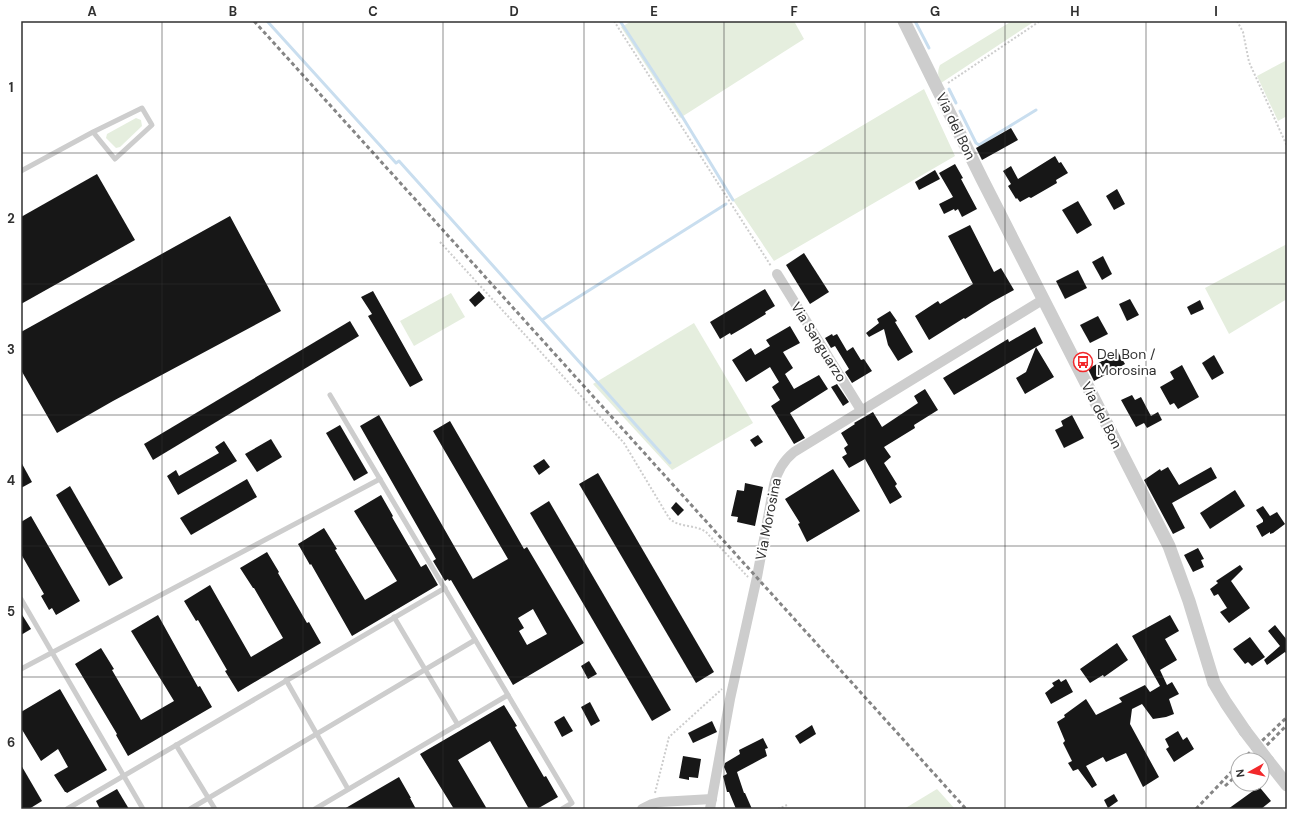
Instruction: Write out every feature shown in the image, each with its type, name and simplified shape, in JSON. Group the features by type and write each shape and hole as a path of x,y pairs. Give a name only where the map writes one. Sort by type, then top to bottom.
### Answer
{"street":[{"name":"Via del Bon","path":"904,21 982,179 1169,546 1189,600 1214,683 1245,731 1287,785"},
{"name":"Via Sanguarzo","path":"777,274 861,410"},
{"name":"Via Morosina","path":"710,809 776,474 781,466 787,457 794,452 1044,299"},
{"path":"642,809 652,804 668,801 712,798"}],"lane":[{"path":"21,171 93,132 142,108 152,125 115,158 93,132"},
{"path":"330,395 572,803 562,809"},
{"path":"21,669 380,479"},
{"path":"67,809 444,588"},
{"path":"21,599 143,809"},
{"path":"394,617 458,725"},
{"path":"190,809 476,640"},
{"path":"286,680 348,789"},
{"path":"315,809 508,695"},
{"path":"176,745 215,809"}],"path":[{"path":"614,21 777,274"},
{"path":"939,90 1040,21"},
{"path":"1238,21 1249,62 1287,146"},
{"path":"440,242 624,444 669,518 676,523 698,527 706,532 755,585"},
{"path":"652,804 669,737 735,677"},
{"path":"778,809 788,805"}],"green space":[{"path":"632,21 794,21 804,39 680,118 621,27"},
{"path":"1012,21 1035,21 941,83 938,74 940,65"},
{"path":"1287,60 1287,116 1278,121 1257,76"},
{"path":"924,89 955,156 774,261 733,200"},
{"path":"136,118 141,120 142,126 120,147 116,148 106,138 107,134"},
{"path":"1287,244 1287,299 1229,334 1205,288"},
{"path":"451,293 465,317 414,346 400,321"},
{"path":"694,323 753,423 672,470 593,384"},
{"path":"937,789 955,809 904,809"}],"building":[{"path":"1011,128 1018,140 982,160 976,148"},
{"path":"1055,156 1068,173 1056,180 1057,183 1031,198 1029,197 1020,202 1017,198 1016,199 1008,186 1011,184 1003,171 1011,166 1018,179"},
{"path":"955,164 977,209 962,217 958,209 955,211 954,209 944,214 939,204 953,197 939,173"},
{"path":"935,170 940,179 919,190 915,182"},
{"path":"97,174 135,240 21,304 21,217"},
{"path":"1117,189 1125,204 1114,210 1106,196"},
{"path":"1078,201 1092,225 1077,234 1062,210"},
{"path":"230,216 281,311 113,401 57,433 21,370 21,332"},
{"path":"970,225 994,272 1001,268 1014,290 965,319 964,318 929,340 915,316 938,301 940,304 973,284 948,236"},
{"path":"804,253 829,292 810,304 786,265"},
{"path":"1103,256 1112,274 1102,280 1092,262"},
{"path":"1078,270 1087,288 1065,299 1056,281"},
{"path":"765,289 775,306 765,312 766,314 743,328 720,339 710,322"},
{"path":"373,291 423,380 410,387 368,316 372,314 361,297"},
{"path":"479,291 485,298 475,307 469,300"},
{"path":"1130,299 1139,315 1127,321 1119,304"},
{"path":"1200,300 1204,309 1191,315 1187,307"},
{"path":"890,311 897,321 895,322 913,352 898,361 888,345 884,329 869,337 866,333 879,323 877,319"},
{"path":"1098,316 1108,334 1090,343 1080,325"},
{"path":"350,321 359,336 153,460 144,444"},
{"path":"790,326 800,343 783,352 793,368 785,374 794,389 819,375 828,389 790,413 805,438 794,444 771,406 780,400 772,387 779,382 770,367 746,382 732,360 751,348 755,355 770,346 766,340"},
{"path":"1035,327 1043,343 954,395 943,378 1008,339 1009,342"},
{"path":"832,334 833,336 837,334 847,351 853,347 861,360 864,359 872,371 852,383 845,372 849,369 835,346 831,348 825,338"},
{"path":"1036,347 1054,377 1025,394 1016,378 1026,372"},
{"path":"1118,352 1125,364 1094,381 1088,369"},
{"path":"1214,355 1224,373 1212,380 1202,363"},
{"path":"1182,365 1199,397 1178,409 1174,403 1170,405 1160,387 1174,379 1170,372"},
{"path":"837,384 849,402 843,406 831,387"},
{"path":"925,389 938,410 914,425 915,428 884,447 891,457 884,463 897,484 895,486 902,497 890,504 865,459 849,468 842,457 847,454 844,448 848,445 841,433 855,424 854,423 873,412 882,427 918,403 914,396"},
{"path":"1132,395 1135,400 1141,397 1151,416 1158,412 1162,420 1147,428 1144,423 1136,427 1121,400"},
{"path":"379,415 473,579 508,559 433,431 450,421 524,549 527,547 584,643 513,685 451,580 449,581 448,579 445,581 433,561 436,559 360,426","holes":["533,609 547,634 527,645 519,631 524,628 518,618"]},
{"path":"1072,415 1084,438 1064,448 1055,430 1063,426 1061,421"},
{"path":"340,425 368,473 354,481 326,433"},
{"path":"758,435 763,442 755,447 750,440"},
{"path":"271,439 282,457 257,472 245,454"},
{"path":"224,441 237,461 178,495 167,476 176,470 179,476 219,453 215,447"},
{"path":"544,459 550,467 539,475 533,466"},
{"path":"21,462 32,482 21,488"},
{"path":"1168,467 1179,485 1211,467 1217,478 1172,503 1185,528 1173,534 1144,480 1160,469 1161,471"},
{"path":"833,469 860,511 807,542 798,524 800,523 785,499"},
{"path":"598,473 714,672 696,683 579,484"},
{"path":"247,479 257,497 191,535 180,518"},
{"path":"745,483 763,487 755,526 737,522 738,517 731,516 737,490 744,491"},
{"path":"70,486 123,578 109,586 56,495"},
{"path":"1235,490 1245,506 1210,529 1200,513"},
{"path":"381,495 421,567 426,564 438,585 352,636 298,544 324,528 337,549 335,550 365,600 397,581 354,511"},
{"path":"549,501 671,710 652,721 530,513"},
{"path":"676,502 684,510 678,516 671,508"},
{"path":"1263,506 1270,516 1277,512 1285,524 1273,533 1270,534 1270,532 1262,537 1256,526 1263,522 1263,520 1256,510"},
{"path":"31,516 80,601 56,615 52,608 49,610 41,596 44,594 21,554 21,522"},
{"path":"1198,548 1204,559 1201,560 1204,567 1193,572 1184,555"},
{"path":"267,552 307,623 309,622 321,643 238,692 198,620 196,621 184,601 210,585 251,657 283,638 254,588 240,568"},
{"path":"1240,565 1243,569 1231,581 1250,608 1229,623 1220,612 1227,608 1218,594 1214,596 1210,589 1218,583 1216,581"},
{"path":"21,613 31,629 21,635"},
{"path":"158,615 198,687 200,686 212,707 128,756 116,735 117,734 75,664 101,648 141,720 174,701 131,631"},
{"path":"1170,615 1179,631 1165,639 1177,660 1160,670 1167,685 1172,682 1179,694 1169,699 1174,714 1153,719 1142,704 1132,709 1130,724 1159,777 1143,787 1126,753 1106,762 1103,757 1086,766 1097,785 1092,788 1078,769 1073,771 1068,763 1072,761 1063,743 1065,741 1057,722 1086,699 1096,715 1122,702 1119,698 1145,685 1150,692 1160,686 1132,636"},
{"path":"1275,625 1287,640 1287,654 1285,652 1267,665 1264,660 1280,646 1268,631"},
{"path":"1250,637 1265,657 1252,666 1248,662 1245,664 1233,649"},
{"path":"1117,643 1128,660 1104,677 1103,675 1090,683 1080,669"},
{"path":"589,661 597,674 588,679 581,666"},
{"path":"1059,679 1061,682 1066,679 1073,692 1051,704 1045,693 1054,686 1052,683"},
{"path":"60,689 107,770 67,793 54,775 68,767 58,749 41,761 21,728 21,712"},
{"path":"590,702 600,721 591,726 581,707"},
{"path":"504,705 544,777 546,776 558,797 537,809 529,809 490,741 458,760 487,809 454,809 420,754"},
{"path":"564,716 573,731 562,737 554,722"},
{"path":"712,721 717,732 693,743 688,733"},
{"path":"812,725 816,734 800,744 795,736"},
{"path":"1178,731 1183,740 1187,737 1194,749 1174,762 1166,749 1169,747 1165,739"},
{"path":"763,738 768,748 765,749 767,756 737,772 744,793 752,809 736,809 729,792 727,792 723,776 727,774 724,767 725,763 740,754 739,750"},
{"path":"683,756 701,759 698,778 689,777 689,780 679,778"},
{"path":"21,765 42,801 29,809 21,809"},
{"path":"399,777 416,809 344,809"},
{"path":"117,789 129,809 100,809 96,801"},
{"path":"1252,792 1264,792 1271,801 1261,809 1228,809"},
{"path":"1114,794 1118,801 1108,808 1104,800"}],"waterway":[{"path":"267,21 396,163 399,161 670,463"},
{"path":"620,21 680,113 733,200"},
{"path":"915,21 929,48"},
{"path":"949,89 956,103"},
{"path":"960,111 976,143 979,145 1036,110"},
{"path":"542,320 726,204"}],"railway":[{"path":"254,21 966,809"},
{"path":"1250,752 1287,717"},
{"path":"1260,752 1287,725"},
{"path":"1196,809 1230,773"},
{"path":"1225,786 1230,781"}],"place":[{"name":"Del Bon / Morosina","path":"1083,362"}]}
